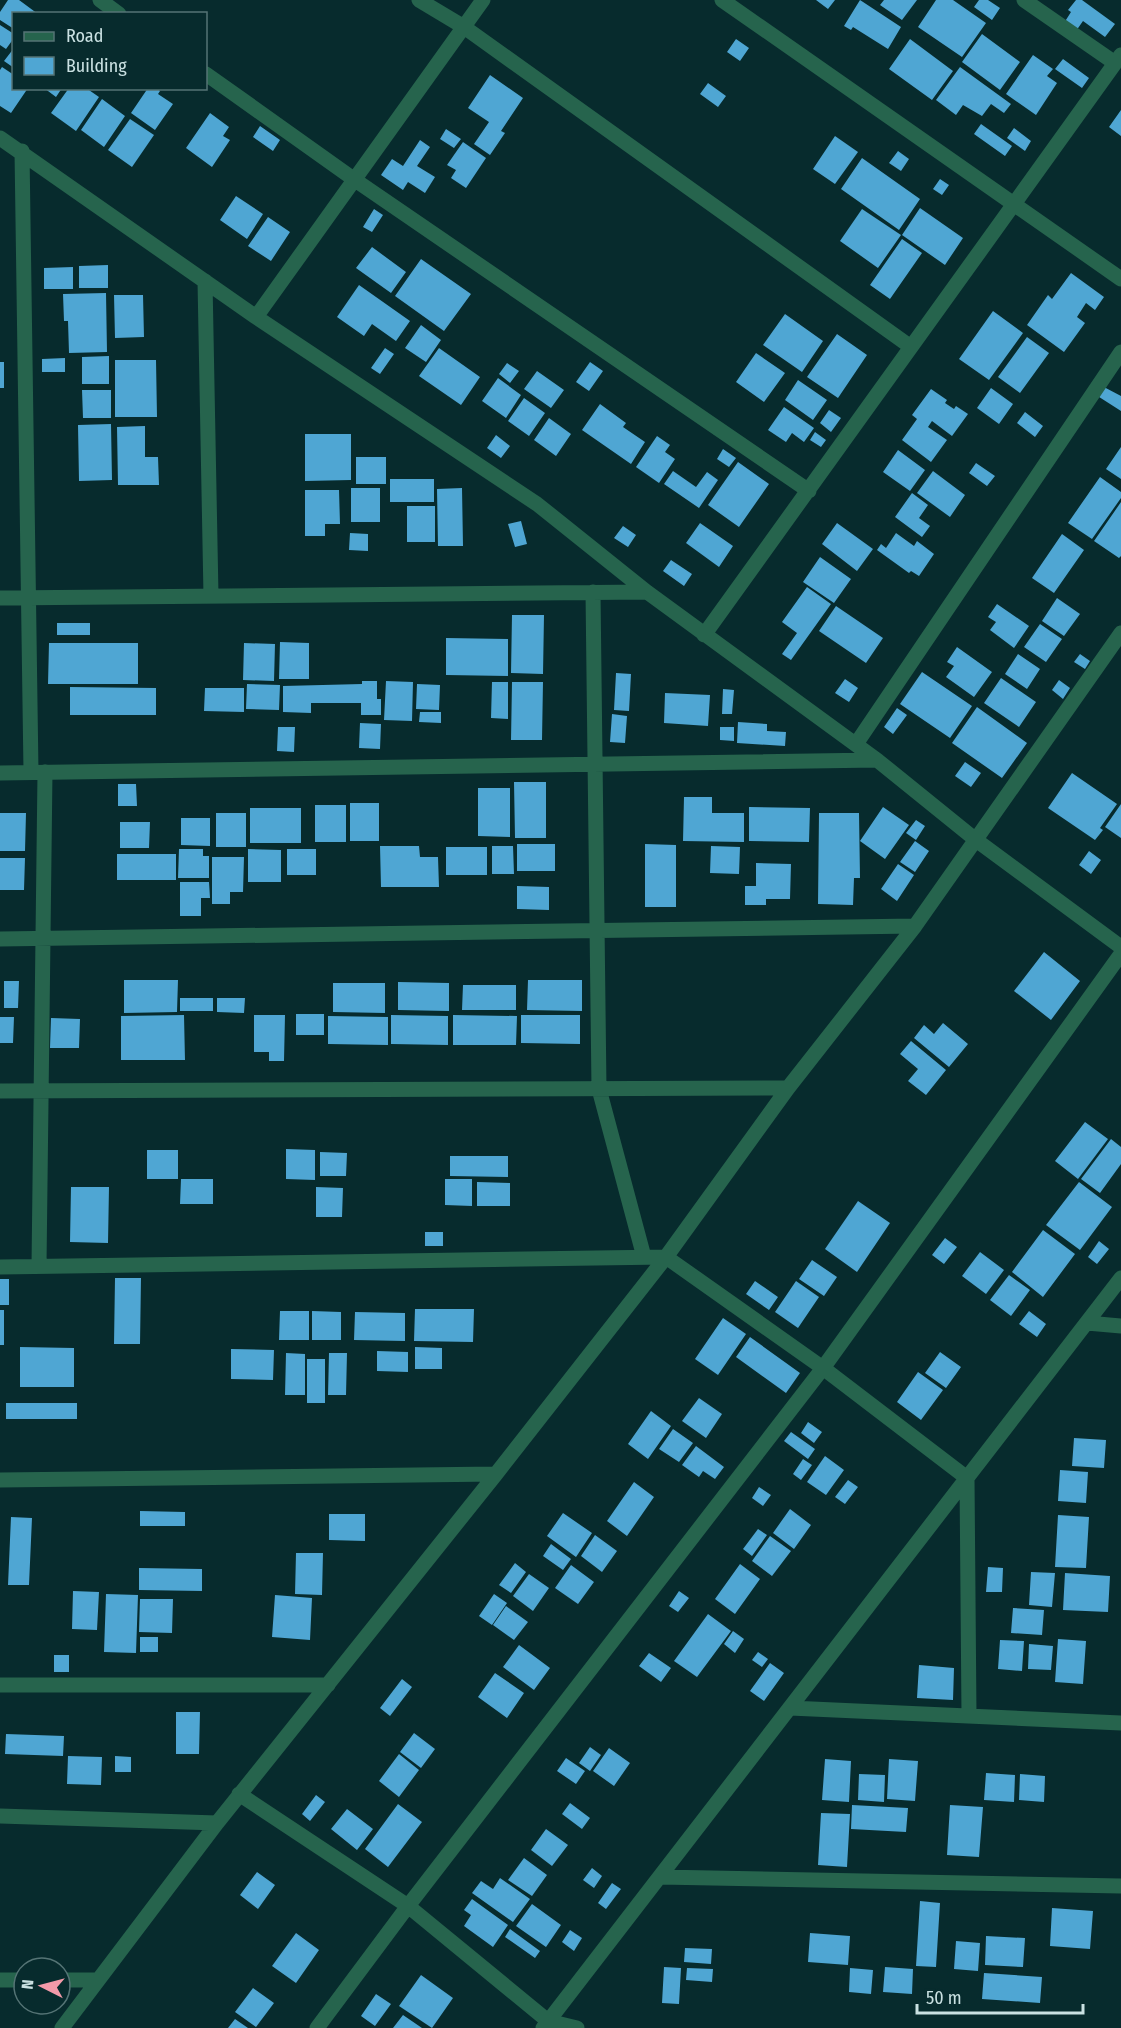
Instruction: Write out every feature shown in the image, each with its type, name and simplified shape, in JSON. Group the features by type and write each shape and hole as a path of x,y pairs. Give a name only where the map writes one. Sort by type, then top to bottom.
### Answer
{"street":[{"path":"100,0 116,12"},
{"path":"420,0 464,27 911,346"},
{"path":"256,317 483,0"},
{"path":"722,0 1121,279"},
{"path":"704,635 1118,59 1024,0"},
{"path":"207,76 808,491"},
{"path":"0,138 256,317 537,504 647,592 856,744 976,840 1121,946"},
{"path":"22,152 29,597 38,772 43,938 39,1266"},
{"path":"205,281 211,596"},
{"path":"856,744 1121,352"},
{"path":"593,592 599,1089 644,1257"},
{"path":"0,598 647,592"},
{"path":"62,2028 239,1794 496,1474 666,1257 788,1088 915,926 1121,633"},
{"path":"0,773 877,760"},
{"path":"0,939 915,926"},
{"path":"317,2028 408,1906 823,1368 1121,954"},
{"path":"0,1091 788,1088"},
{"path":"0,1267 666,1257 823,1368 967,1478"},
{"path":"546,2025 1121,1278"},
{"path":"1087,1323 1121,1326"},
{"path":"0,1480 496,1474"},
{"path":"967,1478 969,1716"},
{"path":"0,1685 328,1685"},
{"path":"790,1708 1121,1723"},
{"path":"239,1794 408,1906 546,2025 577,2028"},
{"path":"0,1816 217,1823"},
{"path":"660,1877 1121,1886"},
{"path":"72,1980 98,1980"}],"building":[{"path":"8,0 19,0 35,12 12,12 12,28 0,20 0,12"},
{"path":"816,0 835,0 828,9"},
{"path":"860,0 901,27 888,49 853,27 851,30 844,26"},
{"path":"884,0 917,0 902,20 880,5"},
{"path":"936,0 953,0 986,23 962,57 918,27"},
{"path":"979,0 988,0 1000,8 992,20 974,7"},
{"path":"1076,0 1082,0 1115,24 1105,37 1083,21 1076,31 1064,23 1071,12 1068,10"},
{"path":"0,25 12,33 12,41 6,49 0,45"},
{"path":"982,34 1020,62 1000,90 962,62"},
{"path":"736,39 749,48 740,61 727,52"},
{"path":"910,39 953,71 932,100 889,69"},
{"path":"12,51 12,67 4,61"},
{"path":"1033,55 1053,69 1047,76 1057,83 1036,115 1006,94"},
{"path":"1063,59 1089,78 1082,88 1055,69"},
{"path":"2,67 12,74 12,90 27,90 11,113 0,106 0,70"},
{"path":"960,67 1011,104 1004,113 991,104 982,116 963,105 956,115 936,100"},
{"path":"490,75 523,98 501,131 505,133 490,155 474,144 489,122 468,108"},
{"path":"708,83 726,96 718,107 700,94"},
{"path":"47,90 61,90 56,97"},
{"path":"68,90 89,90 99,97 76,131 51,113"},
{"path":"147,90 159,90 158,94 173,104 155,130 131,113"},
{"path":"102,99 125,116 104,147 81,130"},
{"path":"1121,110 1121,136 1109,127"},
{"path":"210,113 229,127 223,136 230,140 212,167 186,148"},
{"path":"130,119 154,135 132,167 108,150"},
{"path":"981,124 1012,146 1005,156 974,134"},
{"path":"260,126 280,140 273,151 253,137"},
{"path":"1014,128 1031,141 1025,151 1007,138"},
{"path":"446,129 461,139 454,148 440,139"},
{"path":"835,136 858,152 835,184 813,169"},
{"path":"420,140 430,147 417,166 435,177 425,193 408,182 403,190 381,175 392,159 403,166"},
{"path":"463,142 486,158 466,188 451,178 456,170 447,165"},
{"path":"898,151 909,159 901,171 889,163"},
{"path":"862,158 920,199 899,230 841,189"},
{"path":"940,179 949,185 942,195 933,189"},
{"path":"236,196 263,214 247,239 220,220"},
{"path":"920,208 963,238 945,265 902,235"},
{"path":"374,209 383,215 372,232 363,227"},
{"path":"862,209 901,235 878,268 840,241"},
{"path":"268,217 290,232 271,261 248,246"},
{"path":"902,239 922,253 890,299 870,285"},
{"path":"372,247 406,272 391,293 356,268"},
{"path":"421,259 471,294 444,331 395,296"},
{"path":"108,265 108,288 79,288 79,266"},
{"path":"73,267 73,289 44,289 44,268"},
{"path":"1071,273 1104,297 1095,310 1086,303 1077,317 1085,323 1064,352 1027,325 1048,295 1052,299"},
{"path":"359,285 410,321 396,341 372,324 364,336 337,317"},
{"path":"106,293 107,352 69,353 68,321 64,321 63,294"},
{"path":"114,295 143,295 144,337 115,338"},
{"path":"993,311 1023,333 989,380 959,359"},
{"path":"785,314 823,341 802,372 763,345"},
{"path":"421,325 441,340 426,362 405,348"},
{"path":"837,334 867,355 838,398 807,377"},
{"path":"1027,337 1049,353 1020,393 998,377"},
{"path":"385,348 394,354 380,374 371,368"},
{"path":"439,348 480,377 461,405 419,376"},
{"path":"756,353 785,373 764,402 736,382"},
{"path":"109,356 109,384 82,384 82,357"},
{"path":"65,358 65,372 42,372 42,359"},
{"path":"115,360 156,360 157,417 115,417"},
{"path":"0,362 4,362 4,388 0,388"},
{"path":"590,362 603,371 589,391 576,382"},
{"path":"507,363 519,371 510,383 499,374"},
{"path":"537,371 564,390 551,408 524,389"},
{"path":"498,378 521,395 506,418 482,401"},
{"path":"798,380 827,400 813,420 785,400"},
{"path":"1102,386 1121,396 1121,411 1096,395"},
{"path":"991,388 1013,404 999,424 977,408"},
{"path":"931,389 947,400 945,403 954,409 956,406 968,414 952,436 932,421 928,427 947,440 931,462 902,440 917,419 912,415"},
{"path":"82,390 111,390 111,418 83,418"},
{"path":"524,398 545,413 529,436 508,421"},
{"path":"600,404 626,423 623,427 645,442 631,464 582,430"},
{"path":"784,407 814,428 804,442 792,433 786,442 768,430"},
{"path":"829,410 841,418 831,432 820,423"},
{"path":"1025,412 1043,426 1035,437 1017,423"},
{"path":"549,418 571,434 556,456 534,440"},
{"path":"111,424 112,480 79,481 78,425"},
{"path":"145,426 145,457 158,457 159,485 118,485 117,427"},
{"path":"815,432 826,440 821,447 810,440"},
{"path":"305,434 351,434 351,480 305,481"},
{"path":"496,435 510,446 501,458 487,448"},
{"path":"657,436 670,445 665,452 675,459 659,483 636,467"},
{"path":"1121,447 1121,479 1106,469"},
{"path":"723,449 736,458 729,467 717,459"},
{"path":"898,450 925,470 910,491 883,472"},
{"path":"356,457 386,457 386,484 356,484"},
{"path":"738,462 769,484 739,527 708,505"},
{"path":"976,463 995,476 987,486 969,473"},
{"path":"673,471 696,487 707,472 718,480 699,508 664,484"},
{"path":"933,471 965,495 950,517 917,493"},
{"path":"1100,477 1121,492 1121,498 1092,539 1068,523"},
{"path":"390,479 434,479 434,502 390,502"},
{"path":"351,488 380,488 380,522 351,522"},
{"path":"462,488 463,546 438,546 437,489"},
{"path":"305,490 339,490 340,524 325,524 325,536 305,536"},
{"path":"912,493 928,505 919,518 930,526 922,537 895,517"},
{"path":"1121,502 1121,556 1119,558 1094,541"},
{"path":"407,506 435,506 435,542 407,542"},
{"path":"521,521 527,544 515,547 508,524"},
{"path":"700,523 733,546 719,567 686,543"},
{"path":"837,523 873,549 857,571 822,544"},
{"path":"623,526 636,535 628,547 614,538"},
{"path":"350,533 368,534 368,551 349,550"},
{"path":"896,533 914,546 917,541 934,554 919,576 911,571 909,573 877,550 881,544 886,548"},
{"path":"1062,534 1084,550 1054,593 1032,578"},
{"path":"820,557 851,579 834,603 803,582"},
{"path":"671,560 692,574 684,586 663,571"},
{"path":"807,587 831,604 791,660 782,654 797,633 782,622"},
{"path":"1057,598 1080,614 1064,636 1042,621"},
{"path":"997,604 1029,626 1014,648 990,630 996,622 988,617"},
{"path":"836,606 883,638 866,663 819,631"},
{"path":"512,615 544,615 543,674 511,673"},
{"path":"57,623 90,623 90,635 57,635"},
{"path":"1040,624 1062,639 1046,662 1024,647"},
{"path":"446,638 508,639 508,676 446,675"},
{"path":"280,642 309,643 309,679 279,679"},
{"path":"49,643 138,643 138,684 48,684"},
{"path":"244,643 275,644 274,681 243,680"},
{"path":"957,647 992,672 974,697 946,677 954,666 947,662"},
{"path":"1018,654 1040,669 1027,689 1005,674"},
{"path":"1080,654 1090,661 1085,669 1074,662"},
{"path":"922,672 972,706 950,738 900,704"},
{"path":"616,673 631,674 629,711 614,710"},
{"path":"1001,678 1036,702 1019,727 984,703"},
{"path":"845,679 858,688 849,702 835,693"},
{"path":"1059,680 1070,688 1063,699 1052,690"},
{"path":"362,681 377,681 377,699 381,699 381,715 361,715 361,703 311,703 311,713 283,712 283,686 362,684"},
{"path":"386,681 413,682 412,721 384,720"},
{"path":"492,682 508,682 508,719 491,718"},
{"path":"512,682 543,682 542,740 511,740"},
{"path":"247,684 280,685 279,710 246,709"},
{"path":"417,684 440,685 439,710 416,709"},
{"path":"70,687 156,688 156,715 70,715"},
{"path":"205,688 244,688 244,712 204,711"},
{"path":"723,689 734,690 732,714 722,714"},
{"path":"665,693 710,695 708,726 664,723"},
{"path":"977,707 1027,743 1002,778 952,743"},
{"path":"897,708 907,715 893,734 884,727"},
{"path":"420,712 441,712 441,723 419,722"},
{"path":"612,714 627,716 625,743 610,742"},
{"path":"738,722 767,724 767,731 786,732 785,746 737,743"},
{"path":"360,723 381,724 380,749 359,748"},
{"path":"278,727 295,727 294,752 277,751"},
{"path":"720,727 734,727 734,741 720,740"},
{"path":"965,762 981,773 971,787 955,776"},
{"path":"1072,773 1117,804 1100,828 1103,830 1095,840 1048,808"},
{"path":"514,782 546,782 546,838 515,838"},
{"path":"118,784 136,784 137,806 118,806"},
{"path":"478,788 510,788 510,837 478,836"},
{"path":"684,797 712,797 712,813 744,813 744,842 683,841"},
{"path":"350,803 379,803 379,841 350,841"},
{"path":"1121,804 1121,838 1105,827"},
{"path":"315,805 346,805 346,842 315,842"},
{"path":"749,807 810,808 809,842 749,841"},
{"path":"883,807 909,825 885,859 860,841"},
{"path":"250,808 301,808 301,843 250,843"},
{"path":"0,813 26,813 25,851 0,851"},
{"path":"216,813 246,813 246,847 216,847"},
{"path":"819,813 859,813 860,878 854,878 853,905 818,904"},
{"path":"181,818 210,818 210,846 181,845"},
{"path":"916,820 925,826 916,840 906,833"},
{"path":"120,822 150,822 149,848 120,848"},
{"path":"915,841 929,851 915,872 900,862"},
{"path":"517,844 555,844 555,871 517,871"},
{"path":"645,844 676,845 676,907 645,907"},
{"path":"380,846 419,846 420,857 438,857 439,887 381,887"},
{"path":"492,846 513,846 514,874 492,874"},
{"path":"711,846 740,847 739,874 710,873"},
{"path":"446,847 487,847 487,875 446,875"},
{"path":"179,849 203,849 203,856 209,856 209,878 178,878"},
{"path":"248,849 281,850 281,882 248,882"},
{"path":"287,849 316,849 316,875 287,875"},
{"path":"1089,851 1101,860 1091,874 1079,865"},
{"path":"117,854 176,854 176,880 117,880"},
{"path":"212,857 244,857 243,892 230,892 230,904 212,904"},
{"path":"0,858 25,858 24,890 0,890"},
{"path":"756,863 791,864 790,899 766,899 766,905 745,905 745,886 756,886"},
{"path":"898,864 914,875 897,901 881,889"},
{"path":"180,882 209,882 210,898 201,898 201,916 180,916"},
{"path":"517,886 549,887 549,910 517,909"},
{"path":"1044,952 1080,981 1051,1020 1014,991"},
{"path":"124,980 178,980 177,1012 124,1013"},
{"path":"528,980 582,980 582,1011 527,1010"},
{"path":"4,981 19,981 18,1008 4,1008"},
{"path":"398,982 449,983 449,1011 398,1010"},
{"path":"333,983 385,983 385,1013 333,1012"},
{"path":"463,985 516,985 516,1010 462,1010"},
{"path":"180,998 213,998 213,1011 180,1011"},
{"path":"217,998 245,998 244,1013 217,1012"},
{"path":"296,1014 324,1014 324,1035 296,1035"},
{"path":"184,1015 185,1060 121,1060 121,1016"},
{"path":"254,1015 285,1015 284,1061 269,1061 269,1052 254,1052"},
{"path":"391,1015 448,1016 448,1045 391,1044"},
{"path":"453,1015 517,1016 516,1045 453,1045"},
{"path":"521,1015 580,1015 580,1044 521,1043"},
{"path":"328,1016 388,1017 388,1045 328,1044"},
{"path":"0,1017 14,1017 13,1043 0,1043"},
{"path":"51,1018 80,1019 79,1048 50,1048"},
{"path":"943,1023 968,1044 949,1067 914,1038 924,1025 934,1034"},
{"path":"911,1041 946,1070 926,1095 908,1081 918,1069 900,1054"},
{"path":"1085,1122 1108,1139 1078,1179 1055,1161"},
{"path":"1111,1139 1121,1147 1121,1164 1100,1193 1081,1179"},
{"path":"286,1149 315,1150 315,1180 286,1179"},
{"path":"147,1150 178,1150 178,1179 147,1179"},
{"path":"320,1152 347,1153 346,1176 320,1176"},
{"path":"450,1156 508,1156 508,1177 450,1176"},
{"path":"181,1179 213,1179 213,1204 180,1204"},
{"path":"445,1179 472,1179 472,1206 445,1205"},
{"path":"477,1182 510,1183 510,1206 477,1206"},
{"path":"1079,1182 1112,1207 1080,1250 1046,1225"},
{"path":"71,1187 109,1187 108,1243 70,1242"},
{"path":"316,1187 343,1188 342,1217 316,1217"},
{"path":"858,1201 890,1223 857,1272 825,1249"},
{"path":"1043,1230 1075,1254 1043,1297 1012,1272"},
{"path":"425,1232 443,1232 443,1246 425,1246"},
{"path":"945,1238 957,1247 944,1264 932,1255"},
{"path":"1099,1241 1109,1249 1097,1264 1088,1257"},
{"path":"980,1252 1004,1270 986,1294 962,1276"},
{"path":"812,1260 837,1277 824,1296 799,1279"},
{"path":"1009,1275 1030,1290 1011,1316 990,1300"},
{"path":"115,1278 141,1278 140,1344 114,1344"},
{"path":"0,1279 9,1279 9,1305 0,1305"},
{"path":"755,1281 778,1297 769,1310 746,1294"},
{"path":"796,1281 819,1297 798,1328 775,1312"},
{"path":"415,1309 474,1309 473,1342 414,1341"},
{"path":"0,1310 4,1310 4,1345 0,1345"},
{"path":"280,1311 309,1311 309,1340 279,1340"},
{"path":"312,1311 341,1312 341,1340 312,1340"},
{"path":"1029,1311 1046,1324 1037,1337 1019,1324"},
{"path":"355,1312 405,1313 405,1341 354,1340"},
{"path":"723,1318 746,1334 718,1375 695,1359"},
{"path":"750,1337 800,1373 786,1393 736,1357"},
{"path":"20,1347 74,1348 74,1387 20,1387"},
{"path":"415,1347 442,1348 442,1369 415,1369"},
{"path":"231,1349 274,1350 273,1380 231,1379"},
{"path":"377,1351 408,1352 408,1372 377,1371"},
{"path":"940,1352 961,1367 946,1388 925,1373"},
{"path":"286,1353 305,1354 305,1395 285,1395"},
{"path":"329,1353 347,1353 346,1395 328,1395"},
{"path":"307,1359 325,1359 325,1403 307,1403"},
{"path":"918,1372 943,1390 921,1420 897,1402"},
{"path":"699,1398 722,1414 706,1438 682,1421"},
{"path":"6,1403 77,1403 77,1419 6,1419"},
{"path":"651,1411 671,1426 648,1459 628,1444"},
{"path":"808,1422 822,1432 814,1443 801,1433"},
{"path":"673,1429 693,1443 679,1462 659,1449"},
{"path":"791,1432 815,1449 808,1459 784,1441"},
{"path":"1074,1438 1106,1440 1104,1468 1072,1466"},
{"path":"696,1446 724,1467 715,1479 703,1471 699,1477 682,1465"},
{"path":"825,1456 844,1470 826,1495 807,1482"},
{"path":"803,1459 812,1465 801,1480 793,1474"},
{"path":"1060,1470 1088,1472 1086,1503 1058,1501"},
{"path":"848,1480 858,1487 845,1504 835,1497"},
{"path":"634,1482 654,1497 627,1536 607,1521"},
{"path":"759,1487 771,1495 763,1506 752,1498"},
{"path":"790,1509 811,1525 794,1549 773,1533"},
{"path":"140,1511 185,1512 185,1526 140,1526"},
{"path":"563,1513 592,1533 576,1557 547,1536"},
{"path":"329,1514 365,1514 365,1541 329,1540"},
{"path":"1058,1515 1089,1517 1086,1568 1055,1567"},
{"path":"11,1517 32,1518 29,1585 8,1585"},
{"path":"758,1529 767,1535 752,1556 743,1549"},
{"path":"595,1535 617,1551 602,1572 581,1556"},
{"path":"770,1536 791,1551 772,1576 752,1561"},
{"path":"551,1544 571,1559 563,1570 543,1556"},
{"path":"296,1553 323,1553 322,1595 295,1594"},
{"path":"515,1563 526,1572 511,1593 499,1585"},
{"path":"740,1564 760,1579 735,1614 715,1599"},
{"path":"571,1565 594,1582 578,1604 555,1588"},
{"path":"988,1567 1003,1568 1002,1592 986,1592"},
{"path":"139,1568 202,1569 202,1591 139,1590"},
{"path":"1031,1572 1055,1573 1052,1607 1029,1605"},
{"path":"1065,1573 1110,1576 1108,1612 1063,1610"},
{"path":"529,1574 549,1588 533,1611 513,1596"},
{"path":"73,1591 99,1592 97,1630 72,1629"},
{"path":"679,1591 689,1598 678,1612 669,1606"},
{"path":"106,1594 138,1595 136,1653 104,1652"},
{"path":"494,1594 507,1603 492,1625 479,1616"},
{"path":"275,1595 312,1598 310,1640 272,1637"},
{"path":"140,1599 173,1599 172,1633 139,1632"},
{"path":"506,1606 528,1622 514,1640 493,1625"},
{"path":"1013,1608 1044,1610 1042,1635 1011,1633"},
{"path":"708,1614 731,1631 697,1677 674,1661"},
{"path":"733,1631 744,1639 735,1653 724,1644"},
{"path":"140,1637 158,1637 158,1652 140,1652"},
{"path":"1058,1639 1086,1641 1083,1684 1055,1682"},
{"path":"1000,1640 1024,1641 1022,1671 998,1669"},
{"path":"1029,1644 1053,1646 1051,1670 1028,1669"},
{"path":"519,1645 550,1668 534,1690 503,1667"},
{"path":"758,1652 768,1659 762,1667 752,1660"},
{"path":"649,1653 671,1668 661,1682 639,1666"},
{"path":"54,1655 69,1655 69,1672 54,1672"},
{"path":"770,1663 784,1673 764,1701 750,1691"},
{"path":"919,1665 954,1668 953,1700 917,1698"},
{"path":"495,1673 524,1693 507,1718 478,1697"},
{"path":"402,1679 412,1687 390,1716 380,1708"},
{"path":"176,1712 200,1712 199,1754 176,1754"},
{"path":"414,1733 435,1749 421,1768 400,1752"},
{"path":"6,1734 64,1736 63,1756 5,1754"},
{"path":"590,1747 601,1755 590,1771 579,1763"},
{"path":"609,1748 630,1763 614,1786 593,1771"},
{"path":"399,1754 419,1770 399,1797 379,1781"},
{"path":"68,1756 102,1757 101,1785 67,1784"},
{"path":"115,1756 131,1757 131,1772 115,1772"},
{"path":"566,1758 585,1771 576,1784 557,1771"},
{"path":"825,1759 851,1761 849,1802 822,1800"},
{"path":"889,1759 918,1761 915,1801 887,1799"},
{"path":"986,1773 1015,1775 1014,1802 984,1800"},
{"path":"859,1774 885,1775 884,1802 858,1800"},
{"path":"1020,1774 1045,1776 1044,1802 1019,1800"},
{"path":"316,1795 325,1802 310,1821 302,1814"},
{"path":"570,1803 590,1818 582,1829 562,1814"},
{"path":"398,1804 422,1822 388,1867 365,1849"},
{"path":"852,1805 908,1808 906,1832 851,1829"},
{"path":"950,1805 983,1807 979,1857 947,1855"},
{"path":"347,1809 373,1829 357,1850 331,1829"},
{"path":"821,1813 850,1814 847,1867 818,1865"},
{"path":"546,1829 568,1845 552,1866 531,1850"},
{"path":"524,1858 547,1875 532,1896 508,1880"},
{"path":"592,1868 602,1876 594,1888 583,1880"},
{"path":"257,1872 275,1885 258,1909 240,1895"},
{"path":"500,1878 530,1899 513,1922 472,1893 481,1881 493,1889"},
{"path":"612,1883 621,1889 606,1909 598,1903"},
{"path":"472,1899 508,1925 493,1947 464,1926 471,1915 464,1910"},
{"path":"920,1901 940,1903 936,1967 916,1966"},
{"path":"532,1904 561,1925 546,1947 516,1926"},
{"path":"1052,1908 1093,1911 1090,1949 1050,1946"},
{"path":"510,1929 540,1951 535,1958 505,1937"},
{"path":"570,1930 582,1938 574,1951 562,1942"},
{"path":"296,1933 319,1950 296,1983 272,1966"},
{"path":"810,1933 850,1936 848,1965 808,1962"},
{"path":"986,1936 1025,1938 1023,1967 985,1965"},
{"path":"956,1941 980,1943 978,1971 954,1969"},
{"path":"685,1948 712,1949 711,1964 684,1962"},
{"path":"664,1967 681,1968 679,2004 662,2003"},
{"path":"885,1967 913,1969 912,1994 883,1992"},
{"path":"687,1968 713,1969 712,1982 686,1980"},
{"path":"850,1968 873,1970 871,1994 849,1992"},
{"path":"984,1973 1042,1977 1040,2003 982,1999"},
{"path":"421,1975 453,1998 432,2028 399,2006"},
{"path":"253,1988 274,2003 256,2027 235,2012"},
{"path":"376,1994 391,2004 375,2026 361,2016"},
{"path":"403,2015 422,2028 393,2028"},
{"path":"235,2019 248,2028 228,2028"}]}
